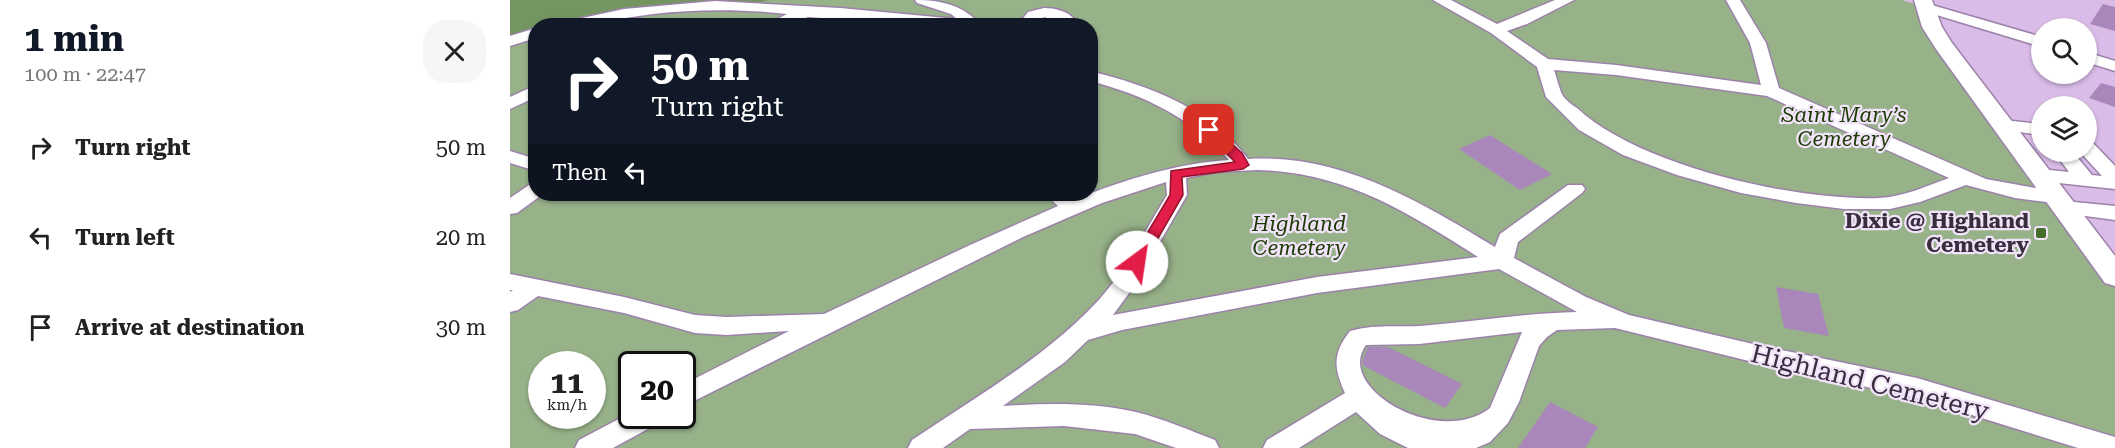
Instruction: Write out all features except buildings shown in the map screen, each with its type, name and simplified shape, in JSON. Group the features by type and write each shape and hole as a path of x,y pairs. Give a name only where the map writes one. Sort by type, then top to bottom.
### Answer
{"main road":[{"path":"1924,4 1932,27 1942,45 2115,276"}],"street":[{"path":"922,0 956,11 964,18"},
{"path":"1440,0 1496,30 1528,55 1544,64 1616,70 1772,91 1966,178 2015,192 2115,213"},
{"path":"1496,30 1522,21 1567,0"},
{"path":"1733,0 1755,35 1767,67 1772,91"},
{"path":"1924,4 2031,38"},
{"path":"596,18 664,7 754,5 806,12 895,18"},
{"path":"1032,18 1037,13 1053,11 1063,18"},
{"path":"791,18 806,12"},
{"path":"510,41 528,35"},
{"path":"2097,60 2115,66"},
{"path":"1544,64 1546,84 1550,91 1567,110 1591,130 1655,162 1710,180 1797,198 1860,204 1907,200 1966,178"},
{"path":"1098,78 1133,87 1188,112 1237,156 1243,165"},
{"path":"510,104 528,94"},
{"path":"2002,125 2031,129"},
{"path":"510,158 528,163"},
{"path":"2097,159 2115,178"},
{"path":"2071,162 2085,179"},
{"path":"1098,199 1176,174 1243,165 1284,166 1326,173 1365,185 1400,202 1578,303 1624,322"},
{"path":"922,448 1056,355 1103,311 1127,279 1177,195 1176,174"},
{"path":"2040,175 2115,183"},
{"path":"1502,261 1508,239 1575,189"},
{"path":"510,208 528,195"},
{"path":"1065,201 1074,207"},
{"path":"696,390 830,320 1074,207 1093,201"},
{"path":"1080,333 1122,321 1317,285 1502,261"},
{"path":"510,282 695,324 778,325 830,320"},
{"path":"510,304 534,286"},
{"path":"1553,321 1536,333 1527,346 1503,412 1493,426 1477,437 1456,446 1421,441 1402,435 1382,420 1359,397 1352,382 1349,354 1359,337 1377,334 1400,336 1426,334 1508,323 1553,321 1624,322"},
{"name":"Highland Cemetery","path":"1624,322 1917,388 2115,448"},
{"path":"1277,448 1359,397"},
{"path":"967,418 1026,415 1115,419 1157,429 1205,448"},
{"path":"589,448 624,429"}],"green space":[{"path":"510,0 768,0 737,5 686,6 611,18 528,18 528,35 510,41"},
{"name":"Highland Cemetery","path":"550,0 1902,0 1925,7 2031,157 2031,162 2034,162 2115,276 2115,448 510,448 510,25"}],"place":[{"name":"Dixie @ Highland Cemetery","path":"2041,233"}],"route":[{"path":"1137,262 1177,195 1176,174 1243,165 1237,156 1209,130"}],"park label":[{"name":"Saint Mary’s Cemetery","path":"1844,127"}]}
